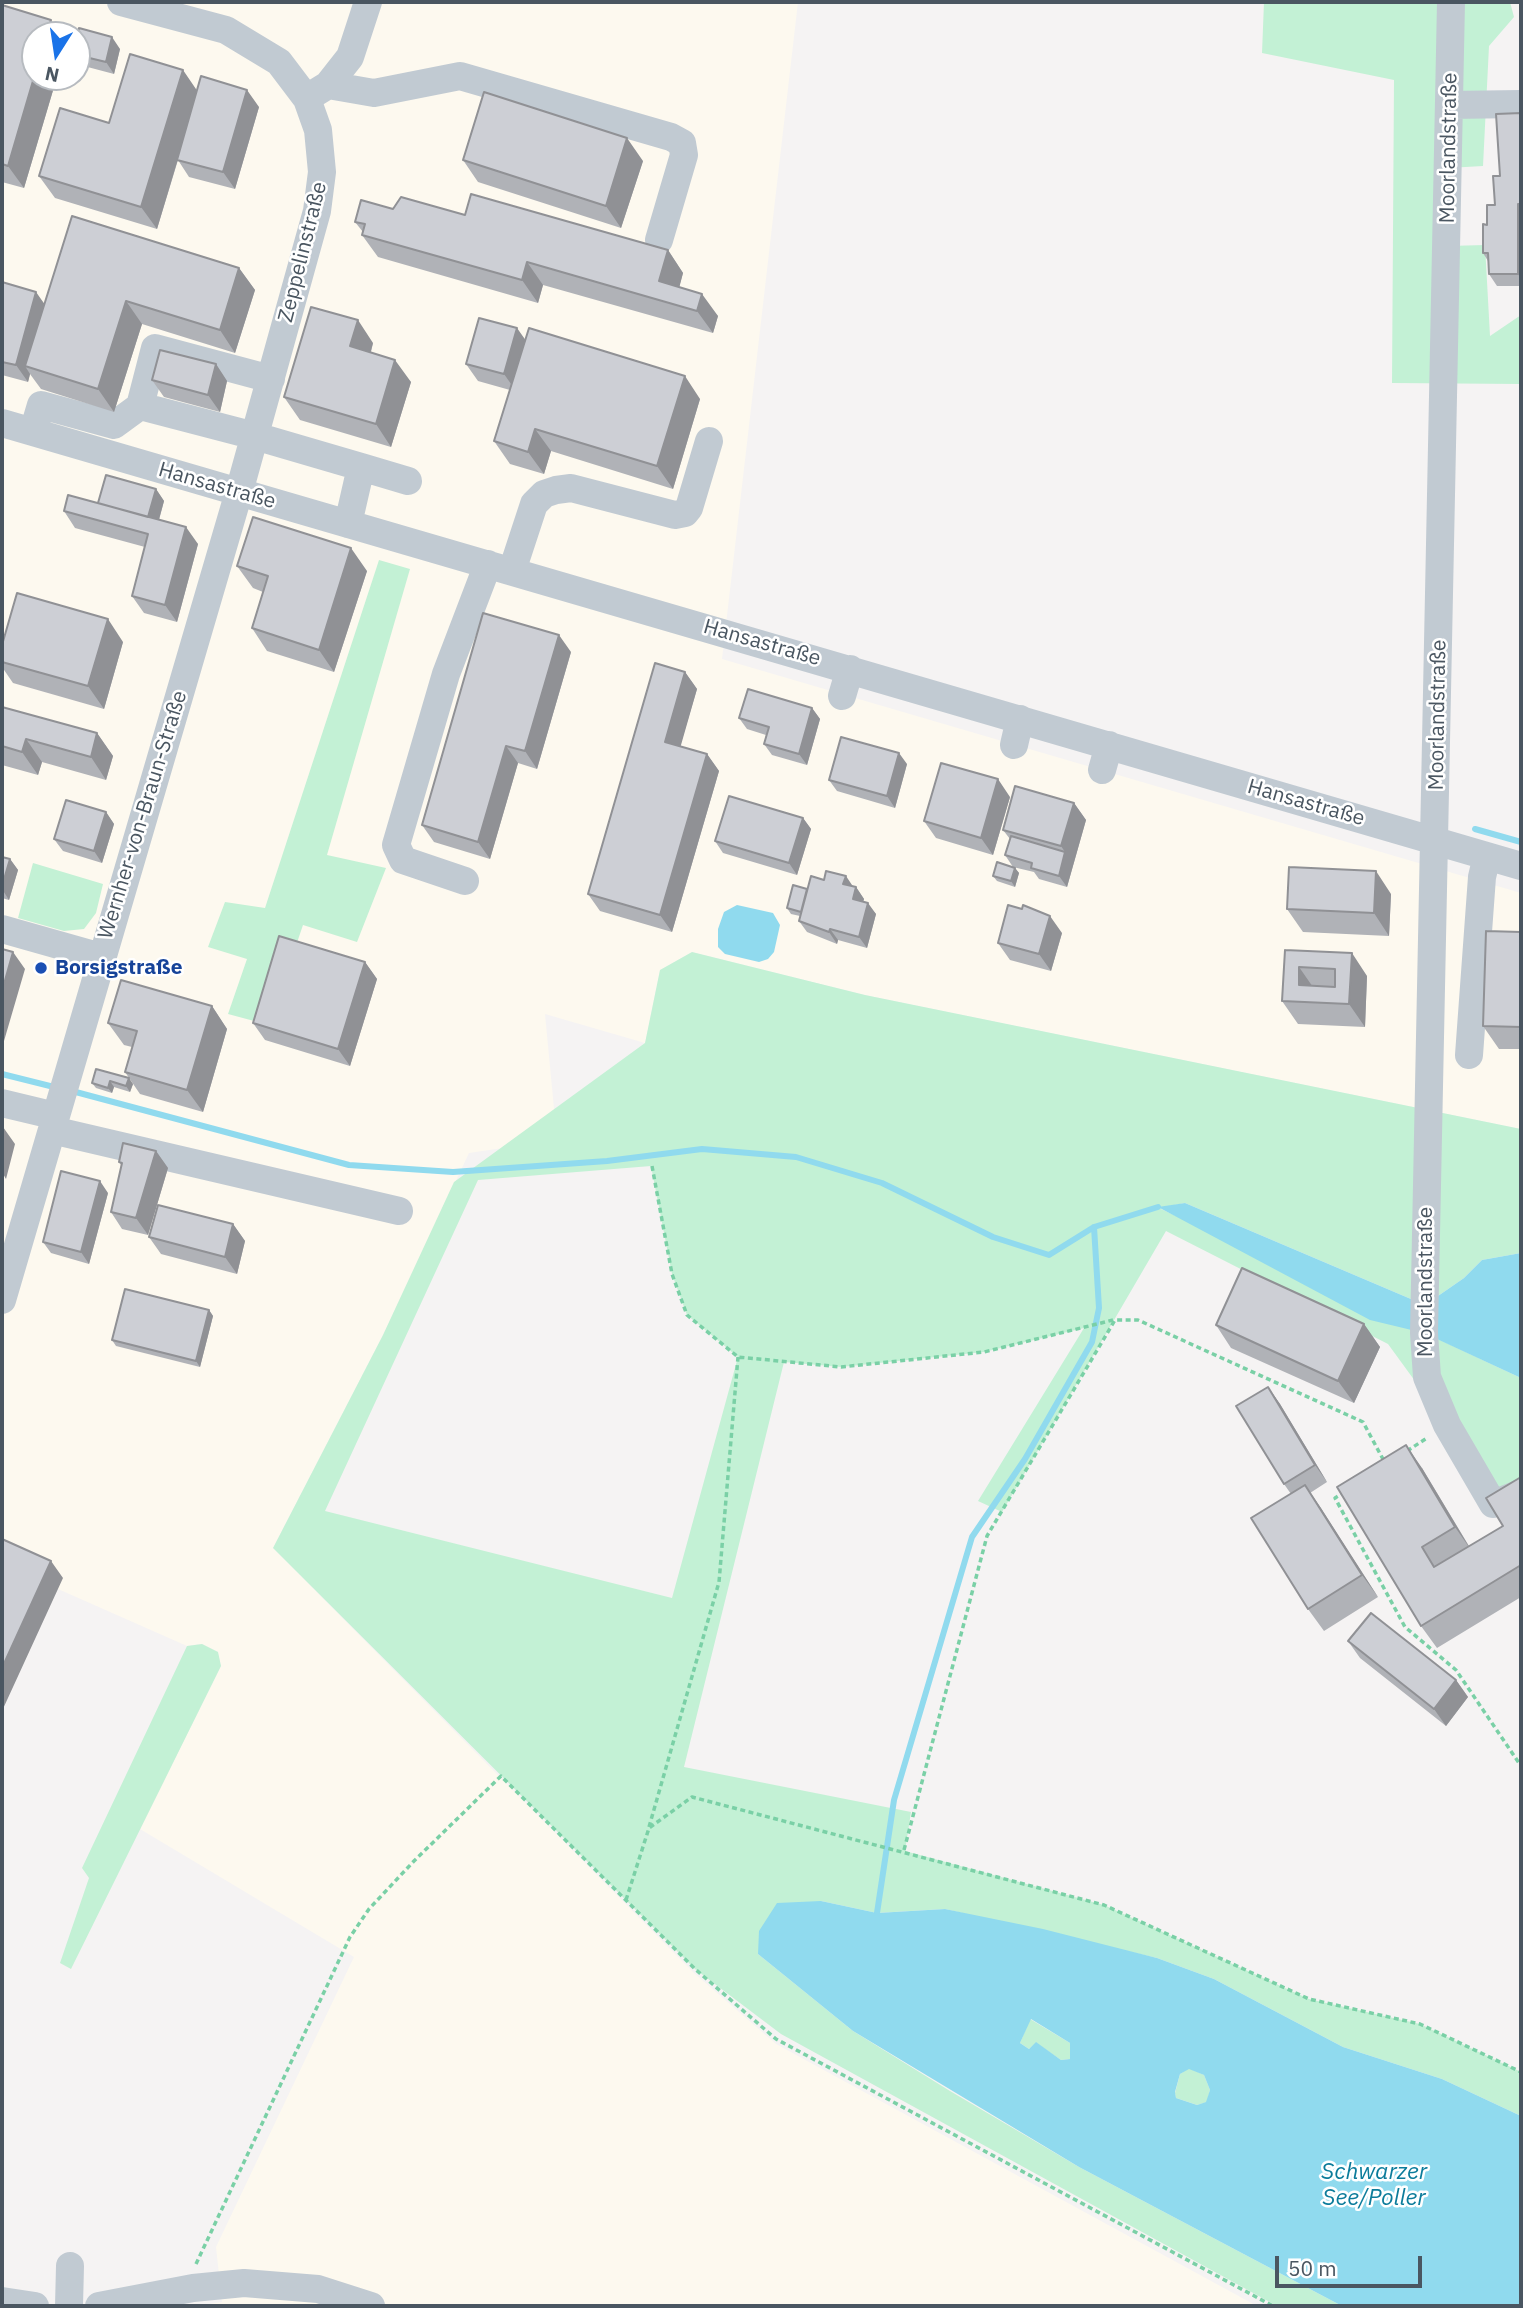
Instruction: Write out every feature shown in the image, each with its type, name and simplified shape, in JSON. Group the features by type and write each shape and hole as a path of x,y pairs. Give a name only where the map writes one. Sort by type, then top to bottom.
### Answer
{"street":[{"name":"Zeppelinstraße","path":"121,2 226,30 279,62 318,92 322,172 317,211 239,492"},
{"path":"318,92 350,57 368,2"},
{"name":"Moorlandstraße","path":"1451,2 1424,1333 1427,1377 1447,1425 1493,1504 1521,1493"},
{"path":"318,92 374,93 460,76 671,137 682,143 684,155 659,240"},
{"path":"1449,105 1521,104"},
{"path":"33,432 41,405 114,425 140,406 155,348 271,379"},
{"path":"140,406 255,436 408,481"},
{"name":"Hansastraße","path":"2,423 500,567 611,611 1106,758 1339,824 1432,839 1521,866"},
{"path":"466,881 402,860 396,845 446,674 534,504 544,494 556,489 584,491 675,515 685,513 690,508 709,441"},
{"path":"348,524 361,467"},
{"name":"Wernher-von-Braun-Straße","path":"2,1300 13,1221 58,1107 239,492"},
{"path":"1469,1055 1480,901 1487,856"},
{"path":"2,929 101,957"},
{"path":"2,1104 58,1107 399,1211"},
{"path":"69,2306 70,2266"},
{"path":"99,2306 193,2288 280,2284 357,2304"},
{"path":"2,2301 36,2306"}],"path":[{"path":"652,1166 672,1274 687,1315 738,1357 841,1367 984,1352 1112,1321 1138,1320 1363,1422 1386,1464 1447,1425"},
{"path":"904,1850 987,1536 1112,1321"},
{"path":"626,1900 719,1582 738,1357"},
{"path":"1355,1485 1335,1499 1405,1627 1456,1670 1521,1766"},
{"path":"193,2288 194,2267 201,2250 350,1937 369,1909 414,1861 501,1776 695,1969 776,2039 1273,2306"},
{"path":"649,1828 692,1797 874,1842 1104,1905 1309,1999 1420,2024 1521,2072"}],"shaded area":[{"path":"2,2 798,2 722,659 1521,893 1521,1129 865,995 692,952 660,970 645,1043 545,1014 557,1140 469,1153 383,1335 273,1548 694,1973 776,2044 1257,2306 198,2306 222,2302 216,2247 354,1957 140,1829 221,1666 218,1652 202,1644 187,1646 58,1589 2,1550"}],"green space":[{"path":"1264,2 1510,2 1514,17 1489,46 1483,166 1448,168 1448,246 1485,245 1490,336 1521,315 1521,384 1392,383 1394,80 1262,53"},
{"path":"379,560 410,569 327,855 386,868 357,942 303,925 269,1025 228,1014 247,959 208,947 225,902 265,908"},
{"path":"33,863 103,884 96,913 84,929 64,931 18,918"},
{"path":"692,952 865,995 1521,1129 1521,1253 1482,1260 1464,1278 1425,1305 1185,1203 1159,1208 1521,1378 1521,1493 1493,1504 1447,1425 1388,1344 1166,1231 1002,1512 978,1501 1084,1328 984,1352 841,1367 784,1362 684,1767 911,1812 905,1851 1104,1905 1309,1999 1420,2024 1521,2072 1521,2116 1442,2079 1343,2047 1214,1979 1157,1958 945,1909 877,1913 821,1901 758,1954 853,2031 950,2091 1079,2167 1342,2306 1277,2306 781,2034 695,1969 273,1548 383,1335 454,1182 645,1043 660,970","holes":["651,1166 672,1274 687,1315 738,1357 672,1598 325,1511 478,1180"]},
{"path":"202,1644 218,1652 221,1666 71,1969 60,1963 89,1878 82,1868 187,1646"},
{"path":"1030,2019 1070,2043 1070,2059 1061,2060 1036,2043 1029,2049 1020,2043"},
{"path":"1189,2068 1204,2075 1210,2090 1207,2102 1197,2105 1176,2098 1180,2074"}],"water":[{"path":"737,905 773,913 780,925 774,952 768,959 759,962 725,954 718,947 718,929 724,912"},
{"path":"1185,1203 1425,1305 1464,1278 1482,1260 1521,1253 1521,1378 1424,1333 1370,1320 1158,1207"},
{"name":"Schwarzer See/Poller","path":"821,1901 877,1913 945,1909 1043,1929 1157,1958 1214,1979 1343,2047 1442,2079 1521,2116 1521,2306 1342,2306 1079,2167 853,2031 758,1954 759,1931 777,1903","holes":["1031,2019 1070,2043 1070,2059 1061,2060 1036,2042 1029,2049 1020,2043","1189,2069 1204,2075 1210,2090 1206,2102 1197,2105 1176,2098 1180,2074"]}],"building":[{"path":"2,5 51,20 21,21 21,91 30,91 8,166 2,164"},
{"path":"91,31 112,37 106,62 91,58"},
{"path":"130,54 183,70 141,207 39,176 60,108 109,123"},
{"path":"201,76 247,90 223,172 177,160"},
{"path":"484,92 627,138 606,206 463,160"},
{"path":"1521,113 1518,274 1489,274 1488,253 1483,253 1483,224 1487,225 1487,205 1495,205 1493,176 1500,176 1496,114"},
{"path":"471,194 668,250 659,281 702,294 697,311 527,262 522,280 362,235 365,224 355,222 361,200 393,209 401,197 465,215"},
{"path":"72,216 239,268 220,330 126,301 98,389 25,366"},
{"path":"2,282 36,292 16,365 2,362"},
{"path":"311,307 358,320 350,346 395,360 376,424 284,397"},
{"path":"479,318 517,328 504,374 466,364"},
{"path":"529,328 685,376 657,466 535,429 528,452 494,441"},
{"path":"160,350 216,364 208,395 152,380"},
{"path":"106,475 156,489 148,517 98,503"},
{"path":"68,495 186,527 165,605 132,596 148,534 64,511"},
{"path":"253,517 351,548 319,650 252,628 268,576 237,566"},
{"path":"17,593 108,619 88,686 2,662 2,645"},
{"path":"483,613 559,635 525,751 506,746 478,842 422,825"},
{"path":"655,663 685,672 665,742 707,754 660,915 588,894"},
{"path":"748,689 812,708 799,754 764,744 769,727 739,718"},
{"path":"2,707 97,733 91,757 26,739 22,752 2,746"},
{"path":"841,737 899,753 887,796 829,780"},
{"path":"941,763 998,779 981,838 924,821"},
{"path":"1015,786 1074,803 1061,846 1003,830"},
{"path":"729,796 803,818 789,863 715,841"},
{"path":"66,800 106,812 94,851 54,839"},
{"path":"1011,836 1065,852 1059,876 1031,868 1032,863 1005,855"},
{"path":"2,857 10,859 2,886"},
{"path":"997,862 1015,868 1011,881 993,876"},
{"path":"1289,867 1376,871 1374,913 1287,909"},
{"path":"826,871 846,876 843,884 856,887 853,899 868,903 859,937 830,929 829,932 799,921 811,876 824,880"},
{"path":"793,885 807,889 801,912 787,908"},
{"path":"1008,905 1022,909 1023,905 1050,916 1039,954 998,943"},
{"path":"1486,931 1521,932 1521,1027 1483,1026"},
{"path":"279,936 365,962 338,1049 253,1023"},
{"path":"2,949 13,952 2,991"},
{"path":"1285,950 1352,953 1349,1004 1282,1001","holes":["1299,967 1335,969 1335,987 1299,985"]},
{"path":"121,980 212,1006 187,1090 125,1072 137,1031 108,1023"},
{"path":"96,1069 129,1078 126,1086 110,1081 108,1088 92,1083"},
{"path":"123,1143 156,1151 136,1218 111,1212 122,1163 119,1162"},
{"path":"61,1171 100,1181 81,1252 43,1242"},
{"path":"158,1205 233,1224 225,1257 149,1237"},
{"path":"1242,1268 1364,1324 1338,1381 1216,1325"},
{"path":"125,1289 209,1310 196,1361 112,1340"},
{"path":"1268,1387 1315,1465 1284,1484 1236,1406"},
{"path":"1406,1445 1455,1527 1422,1547 1434,1567 1503,1526 1486,1498 1521,1477 1521,1565 1421,1626 1337,1487"},
{"path":"1305,1485 1362,1575 1308,1609 1251,1518"},
{"path":"2,1539 51,1561 2,1668"},
{"path":"1371,1613 1456,1680 1434,1709 1348,1641"}],"waterway":[{"path":"1475,829 1521,842"},
{"path":"2,1074 58,1088"},
{"path":"72,1091 349,1165 453,1172 607,1161 702,1149 796,1157 882,1183 993,1237 1049,1255 1094,1227 1158,1207"},
{"path":"877,1913 894,1800 972,1537 1025,1459 1092,1342 1099,1308 1094,1227"}],"place":[{"name":"Borsigstraße","path":"41,968"}]}
